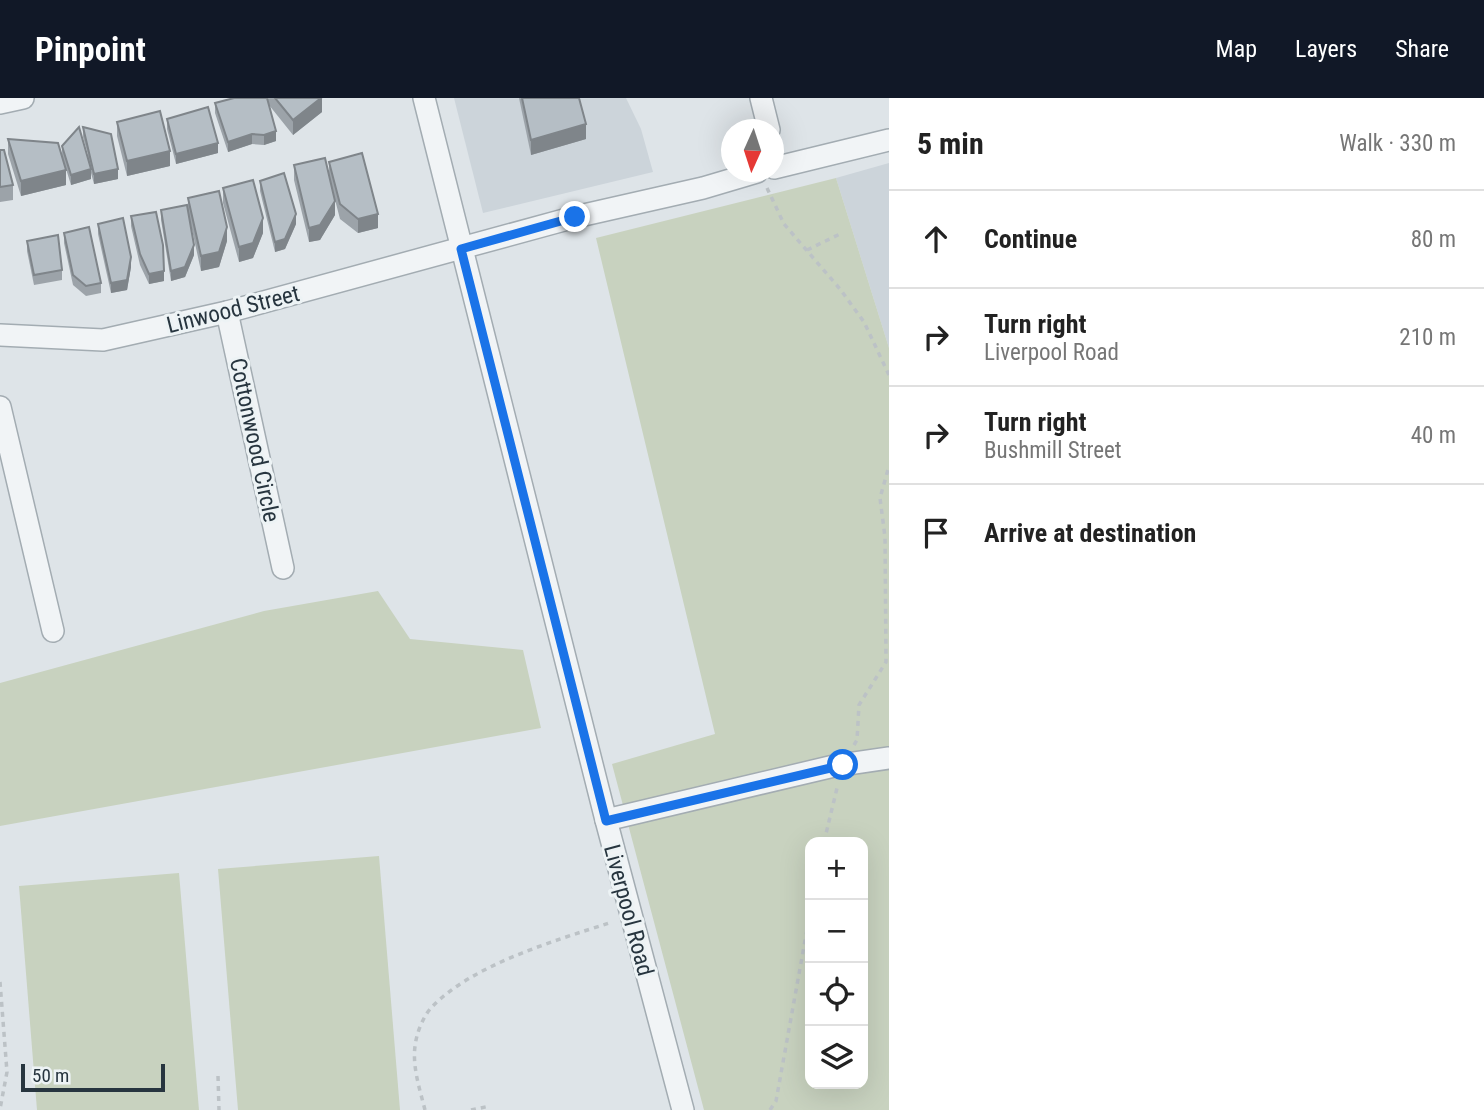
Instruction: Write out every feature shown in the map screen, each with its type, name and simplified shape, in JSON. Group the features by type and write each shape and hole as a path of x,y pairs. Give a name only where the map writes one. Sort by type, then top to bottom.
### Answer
{"street":[{"path":"0,103 23,98"},
{"name":"Liverpool Road","path":"424,98 606,821 682,1110"},
{"path":"761,98 766,119"},
{"name":"Linwood Street","path":"784,164 889,140"},
{"name":"Linwood Street","path":"0,335 103,340 227,312 575,217 722,182"},
{"name":"Cottonwood Circle","path":"227,312 283,568"},
{"path":"0,407 53,631"},
{"path":"606,821 843,765 889,758"}],"path":[{"path":"773,182 784,224 841,289 864,322 889,377"},
{"path":"807,250 842,233"},
{"path":"883,362 889,361"},
{"path":"825,837 843,765 857,740 859,705 886,662 886,537 880,498 889,466"},
{"path":"425,1110 414,1062 417,1037 429,1009 457,986 516,956 609,923"},
{"path":"771,1110 776,1101 805,941"},
{"path":"0,982 7,1072 0,1109"},
{"path":"218,1076 219,1110"},
{"path":"471,1110 490,1106"}],"shaded area":[{"path":"454,98 626,98 641,129 653,172 483,213"},
{"path":"889,163 889,348 836,178"}],"green space":[{"path":"836,178 889,348 889,1110 704,1110 612,764 715,734 596,238"},
{"path":"378,591 410,639 523,650 541,728 0,826 0,683 264,611"},
{"path":"379,856 400,1110 238,1110 218,869"},
{"path":"179,873 199,1110 37,1110 19,886"}],"building":[{"path":"234,98 267,98 276,131 264,135 252,134 228,142 215,103"},
{"path":"275,98 321,98 293,120"},
{"path":"522,98 579,98 586,124 531,140"},
{"path":"208,107 218,143 176,154 167,119"},
{"path":"160,111 170,151 127,161 117,122"},
{"path":"79,127 91,169 71,175 62,146"},
{"path":"83,127 111,134 118,169 94,174"},
{"path":"8,139 58,143 66,170 21,181"},
{"path":"0,150 4,150 13,185 0,187"},
{"path":"362,153 378,214 358,219 340,204 329,162"},
{"path":"325,158 335,201 320,225 309,228 294,165"},
{"path":"284,173 296,214 285,239 275,242 260,181"},
{"path":"253,180 263,218 253,243 239,247 223,188"},
{"path":"219,191 227,227 219,252 201,256 188,198"},
{"path":"187,205 194,245 185,267 171,271 161,210"},
{"path":"156,212 163,245 164,271 149,274 140,254 131,216"},
{"path":"123,218 131,257 127,280 111,283 98,224"},
{"path":"89,227 101,283 86,286 73,275 64,233"},
{"path":"58,235 62,270 34,275 27,241"}],"route":[{"path":"575,217 461,249 606,821 843,765"}]}
